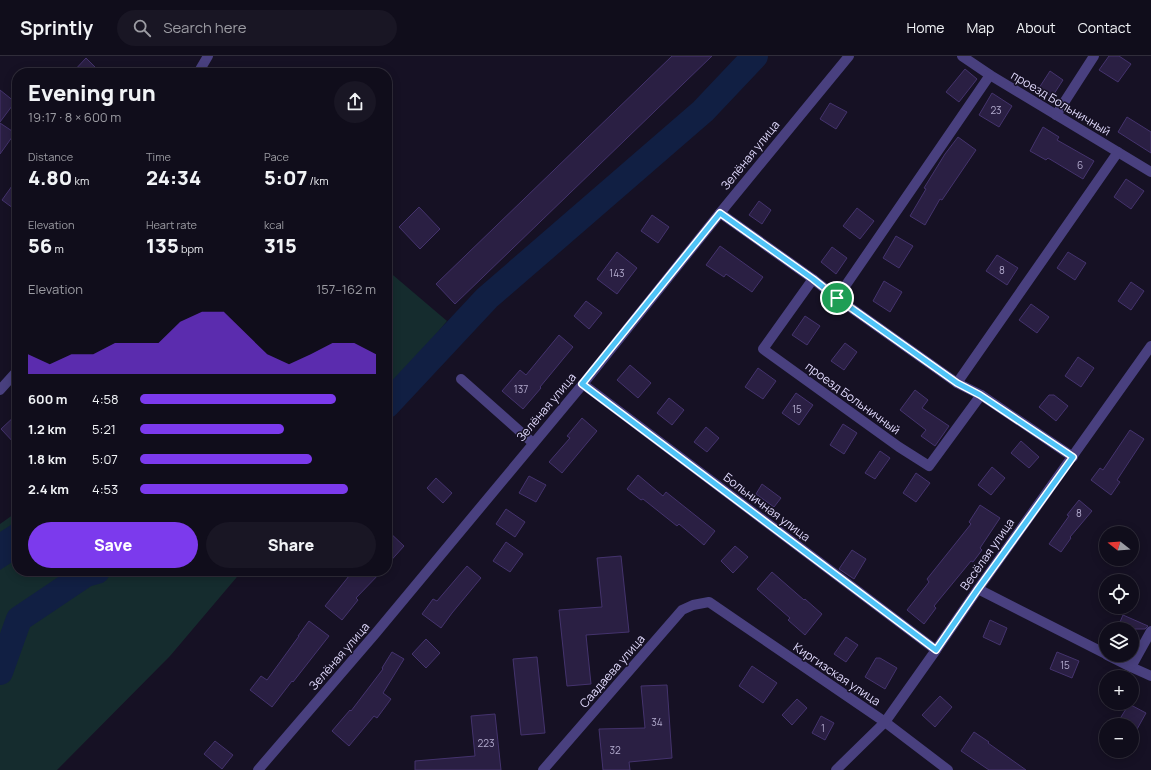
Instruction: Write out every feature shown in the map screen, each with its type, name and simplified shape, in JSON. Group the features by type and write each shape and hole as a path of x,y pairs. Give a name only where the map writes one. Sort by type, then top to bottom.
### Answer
{"street":[{"path":"201,68 208,56"},
{"name":"Зелёная улица","path":"258,770 376,634 849,56"},
{"name":"проезд Больничный","path":"962,56 990,75 1151,172"},
{"path":"1056,115 1094,56"},
{"path":"837,298 990,75"},
{"path":"957,383 1118,152"},
{"path":"720,213 957,383 980,395 1073,457"},
{"name":"проезд Больничный","path":"813,279 763,350 899,447 929,466 980,395"},
{"name":"Весёлая улица","path":"836,770 885,722 1151,346"},
{"path":"0,390 12,377"},
{"path":"461,379 533,443"},
{"name":"Больничная улица","path":"582,384 936,650"},
{"path":"978,589 1099,651"},
{"name":"Киргизская улица","path":"709,602 885,722 948,770"},
{"name":"Саадаева улица","path":"543,770 682,610 693,605 709,602"},
{"path":"1131,667 1151,631"},
{"path":"1121,662 1151,676"}],"green space":[{"path":"392,274 447,321 392,387"},
{"path":"12,516 12,576 238,576 170,656 57,770 0,770 0,524"}],"water":[{"path":"12,524 12,562 0,570 0,532"}],"building":[{"path":"672,56 712,56 455,304 436,284"},
{"path":"1109,56 1119,56 1131,64 1118,82 1099,70"},
{"path":"86,58 96,68 77,68"},
{"path":"965,69 977,79 959,102 946,92"},
{"path":"1050,71 1063,80 1052,97 1039,88"},
{"path":"0,90 12,100 12,106 0,122"},
{"path":"992,93 1012,106 999,127 979,115"},
{"path":"830,103 847,112 836,129 820,119"},
{"path":"1127,117 1151,132 1151,153 1118,132"},
{"path":"0,123 12,131 12,137 0,154"},
{"path":"1043,127 1059,137 1057,140 1094,161 1083,179 1048,158 1046,160 1030,151"},
{"path":"958,137 976,150 942,200 940,199 925,225 910,216 926,189 924,188 945,154"},
{"path":"1126,179 1144,191 1131,209 1114,197"},
{"path":"12,186 12,207 2,200"},
{"path":"759,201 771,210 762,224 749,215"},
{"path":"419,207 440,229 420,249 399,227"},
{"path":"857,208 874,221 860,239 843,226"},
{"path":"652,215 669,227 658,243 641,231"},
{"path":"896,236 913,246 899,268 883,258"},
{"path":"720,246 763,277 752,292 726,274 724,277 706,265"},
{"path":"832,247 847,258 836,274 821,262"},
{"path":"617,252 637,268 617,294 597,279"},
{"path":"1068,252 1086,263 1075,280 1057,268"},
{"path":"997,255 1018,268 1007,285 986,271"},
{"path":"884,281 902,292 890,312 873,301"},
{"path":"1131,282 1144,291 1131,310 1118,301"},
{"path":"586,301 602,313 589,329 574,316"},
{"path":"1031,304 1049,317 1037,333 1019,320"},
{"path":"805,316 820,326 807,345 792,335"},
{"path":"559,335 573,347 523,409 502,391 520,370 526,375"},
{"path":"845,343 857,352 844,370 831,361"},
{"path":"1078,357 1094,368 1081,387 1065,376"},
{"path":"630,365 651,383 638,398 617,380"},
{"path":"758,368 776,381 763,399 745,387"},
{"path":"915,390 928,400 922,408 949,426 935,446 921,436 926,430 900,410"},
{"path":"796,393 813,405 799,425 782,413"},
{"path":"1049,395 1054,395 1068,406 1056,421 1039,407"},
{"path":"669,398 684,410 672,425 657,413"},
{"path":"582,418 597,431 562,473 549,462 570,438 567,436"},
{"path":"12,419 12,441 1,429"},
{"path":"843,424 857,433 844,454 830,445"},
{"path":"706,427 719,438 707,452 694,442"},
{"path":"1130,430 1144,439 1117,480 1120,482 1111,495 1091,480 1100,468 1103,470"},
{"path":"1021,441 1039,457 1029,468 1011,453"},
{"path":"880,451 890,458 875,479 865,473"},
{"path":"992,467 1005,478 991,495 978,485"},
{"path":"916,473 930,483 916,502 903,493"},
{"path":"638,475 663,496 666,492 715,531 704,545 679,524 677,526 643,499 641,500 627,489"},
{"path":"529,476 546,485 536,502 519,493"},
{"path":"436,478 452,493 443,503 427,488"},
{"path":"762,484 781,498 774,507 756,494"},
{"path":"1079,500 1092,511 1070,537 1071,538 1061,552 1049,544 1069,516 1067,515"},
{"path":"980,505 1000,518 980,548 982,550 934,606 936,608 924,624 907,610 929,582 927,579 971,524 969,522"},
{"path":"506,509 525,522 515,537 496,524"},
{"path":"392,535 404,546 392,559"},
{"path":"506,542 523,554 510,572 493,561"},
{"path":"735,546 748,557 733,573 721,561"},
{"path":"852,550 866,559 854,579 839,569"},
{"path":"621,556 629,632 586,635 591,684 567,686 559,610 602,607 597,558"},
{"path":"467,566 481,578 441,628 422,614 433,599 437,601"},
{"path":"772,572 822,614 805,635 788,620 790,618 757,589"},
{"path":"349,576 377,576 356,598 358,600 342,620 325,606"},
{"path":"1123,615 1139,622 1120,622"},
{"path":"990,620 1007,628 1000,645 983,637"},
{"path":"309,621 329,636 272,707 250,690 261,676 267,680"},
{"path":"1139,622 1148,626 1145,629 1139,629"},
{"path":"846,637 858,645 846,662 834,654"},
{"path":"426,639 440,653 426,668 412,654"},
{"path":"392,652 404,659 383,693 391,699 377,718 374,716 349,746 332,731 350,710 351,711 383,669 382,668"},
{"path":"1057,652 1079,661 1072,678 1050,669"},
{"path":"537,657 545,733 521,735 513,659"},
{"path":"876,658 880,658 897,668 885,689 865,677"},
{"path":"752,666 777,683 763,703 739,686"},
{"path":"667,685 672,758 629,762 630,770 603,770 599,729 645,728 641,686"},
{"path":"940,696 952,707 935,727 922,715"},
{"path":"797,699 807,708 792,725 782,715"},
{"path":"1139,709 1146,713 1139,726 1139,718 1120,718 1125,710"},
{"path":"495,714 501,770 415,770 415,761 475,756 471,716"},
{"path":"821,716 834,723 825,740 812,733"},
{"path":"974,732 1026,770 989,770 961,751"},
{"path":"215,741 233,755 222,769 204,754"}],"waterway":[{"path":"392,400 487,298 703,111 755,56"},
{"path":"0,672 19,619 83,576"}],"route":[{"path":"720,213 813,279 837,298 957,383 980,395 1073,457 936,650 582,384 720,213"}]}
